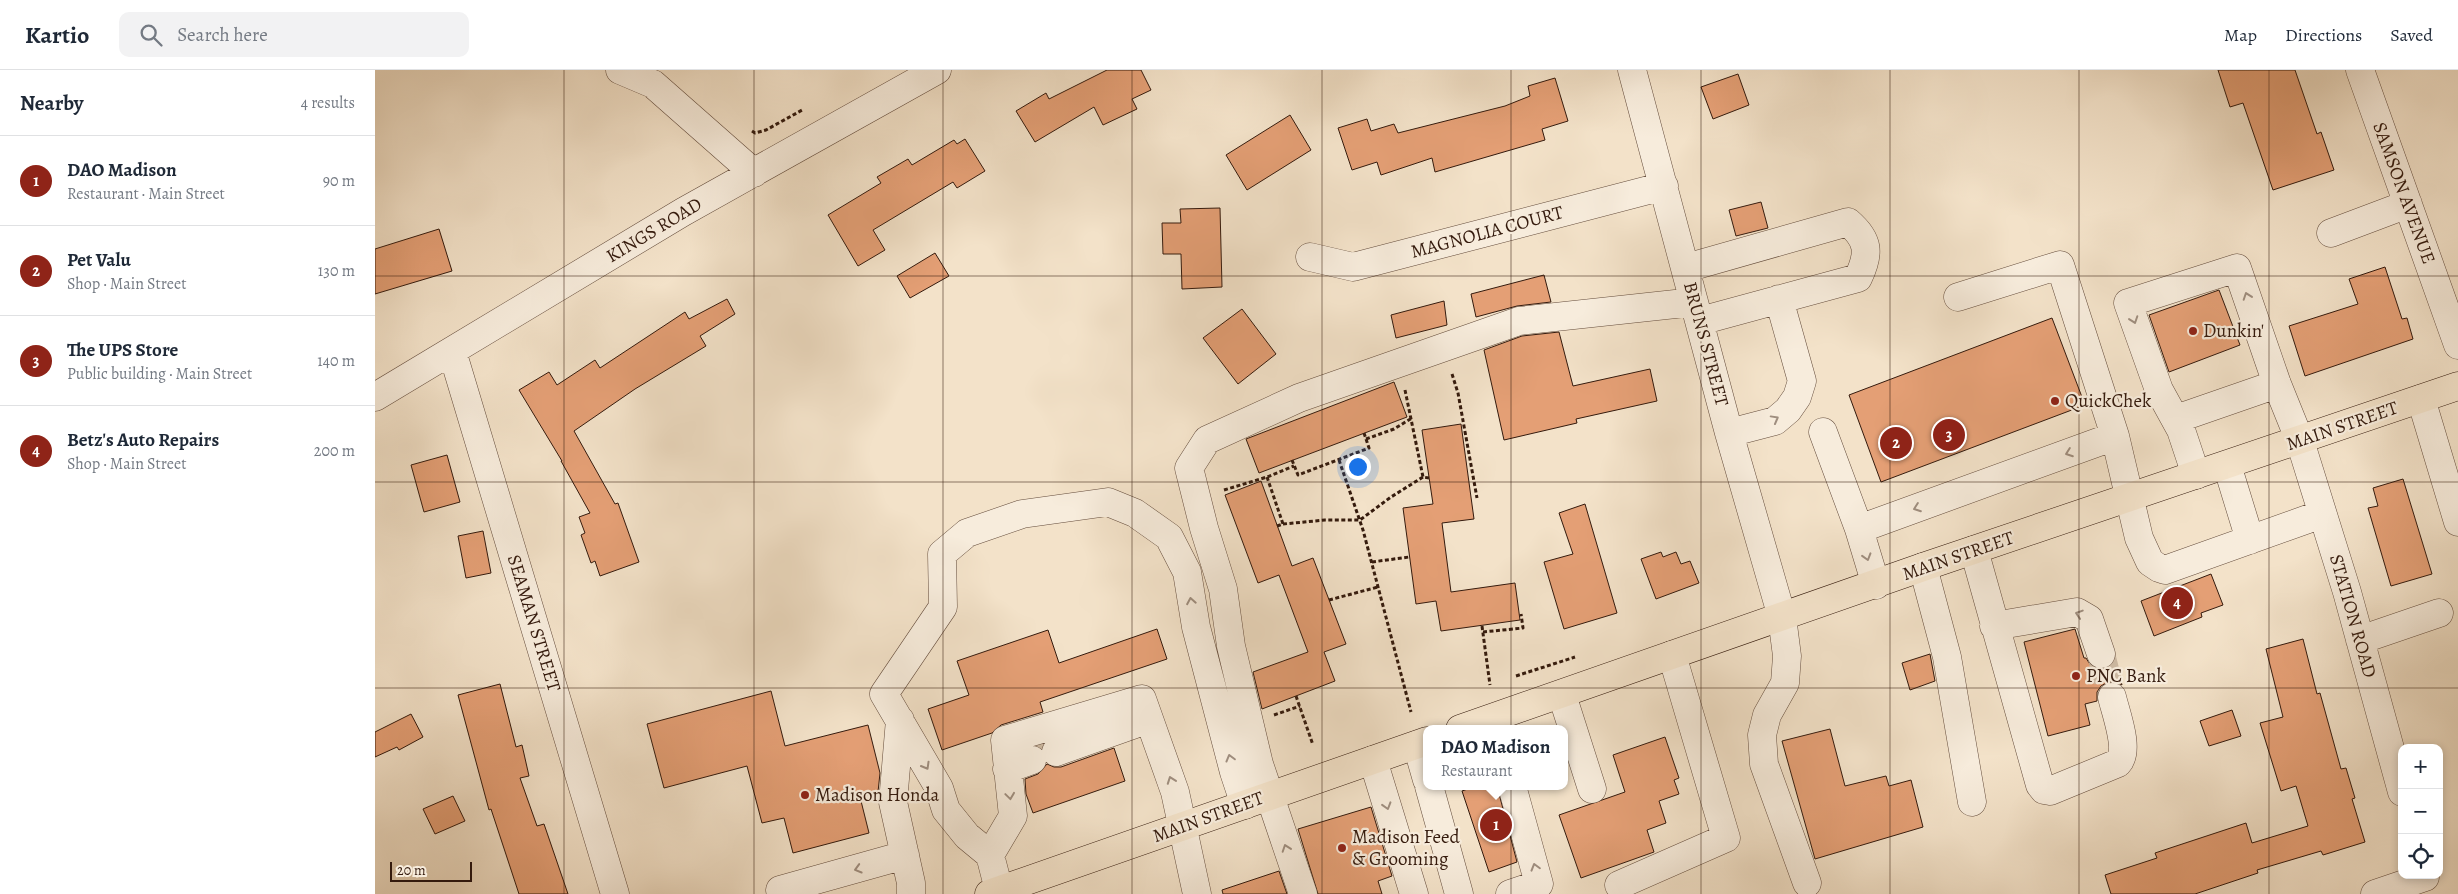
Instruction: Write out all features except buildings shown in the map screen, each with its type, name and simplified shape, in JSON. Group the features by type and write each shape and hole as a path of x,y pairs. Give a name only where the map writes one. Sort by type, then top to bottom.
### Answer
{"main road":[{"name":"MAIN STREET","path":"1494,723 1562,695 1672,655 1923,567 2197,476 2458,386"},
{"name":"MAIN STREET","path":"994,892 1422,743"}],"street":[{"path":"620,70 653,84 754,173"},
{"name":"KINGS ROAD","path":"375,397 683,212 937,70"},
{"name":"BRUNS STREET","path":"1632,70 1665,186 1729,433 1782,617 1787,656 1785,683 1767,715 1762,735 1764,764 1807,883"},
{"name":"SAMSON AVENUE","path":"2360,70 2458,345"},
{"name":"MAGNOLIA COURT","path":"1310,256 1353,267 1665,186"},
{"path":"2331,233 2407,204"},
{"path":"1257,800 1223,589 1189,468 1207,440 1299,398 1519,321 1697,312 1779,299 1857,278 1865,263 1867,249 1861,233 1848,222 1686,268"},
{"path":"1958,297 2059,264 2115,436 2139,538 2151,562 2159,568 2165,570 2322,514"},
{"name":"STATION ROAD","path":"2175,419 2159,390 2129,303 2237,268 2277,384 2300,441 2360,640 2401,789"},
{"path":"1729,433 1775,421 1788,410 1797,397 1802,381 1779,299"},
{"name":"SEAMAN STREET","path":"452,351 615,894"},
{"path":"2197,476 2181,430 2175,419 2277,384"},
{"path":"2421,399 2452,476 2458,522"},
{"path":"1823,432 1859,529 1876,585"},
{"path":"1859,529 2115,436"},
{"path":"2227,465 2250,540"},
{"path":"990,855 967,836 946,810 939,788 884,694 943,607 942,554 967,533 1022,514 1108,502 1135,513 1169,537 1187,572 1196,628 1234,772 1257,800 1303,894"},
{"path":"1974,550 2040,785 2044,790 2050,791 2118,763 2124,750 2112,697"},
{"path":"1923,567 1947,657 1972,802"},
{"path":"1994,626 2077,612 2089,619 2101,654"},
{"path":"2360,640 2439,613"},
{"path":"1619,884 1726,838 1672,655"},
{"path":"1562,695 1592,788"},
{"path":"1030,755 1005,740 1142,699 1175,792 1197,894"},
{"path":"1030,755 1147,713"},
{"path":"900,720 893,802 905,855 911,894"},
{"path":"994,892 990,855 1013,816 1030,755"},
{"path":"1373,760 1414,894"},
{"path":"1430,790 1459,894"},
{"path":"1510,894 1539,884 1513,790"},
{"path":"781,894 780,890 905,855"},
{"path":"2375,894 2426,882"}],"path":[{"path":"747,129 755,133 766,130 809,107"},
{"path":"1444,347 1458,393 1477,498"},
{"path":"1398,363 1412,418 1423,477"},
{"path":"1366,439 1394,429 1412,418"},
{"path":"1292,460 1298,475 1339,460 1369,448 1363,433"},
{"path":"1339,460 1360,520 1411,712"},
{"path":"1197,498 1267,477 1294,466"},
{"path":"1267,477 1283,524"},
{"path":"1277,526 1325,520 1360,520 1391,497 1423,477 1429,478"},
{"path":"1371,562 1409,557"},
{"path":"1329,600 1378,587"},
{"path":"1483,632 1523,628 1521,614"},
{"path":"1482,626 1490,685"},
{"path":"1296,696 1313,745"}],"tunnel":[{"path":"2101,654 2112,697"},
{"path":"1028,749 1052,740"}],"place":[{"name":"Dunkin'","path":"2193,331"},
{"name":"QuickChek","path":"2055,401"},
{"name":"The UPS Store","path":"1949,435"},
{"name":"Pet Valu","path":"1896,443"},
{"name":"Betz's Auto Repairs","path":"2177,603"},
{"name":"PNC Bank","path":"2076,676"},
{"name":"Madison Honda","path":"805,795"},
{"name":"DAO Madison","path":"1496,825"},
{"name":"Madison Feed & Grooming","path":"1342,848"}]}
